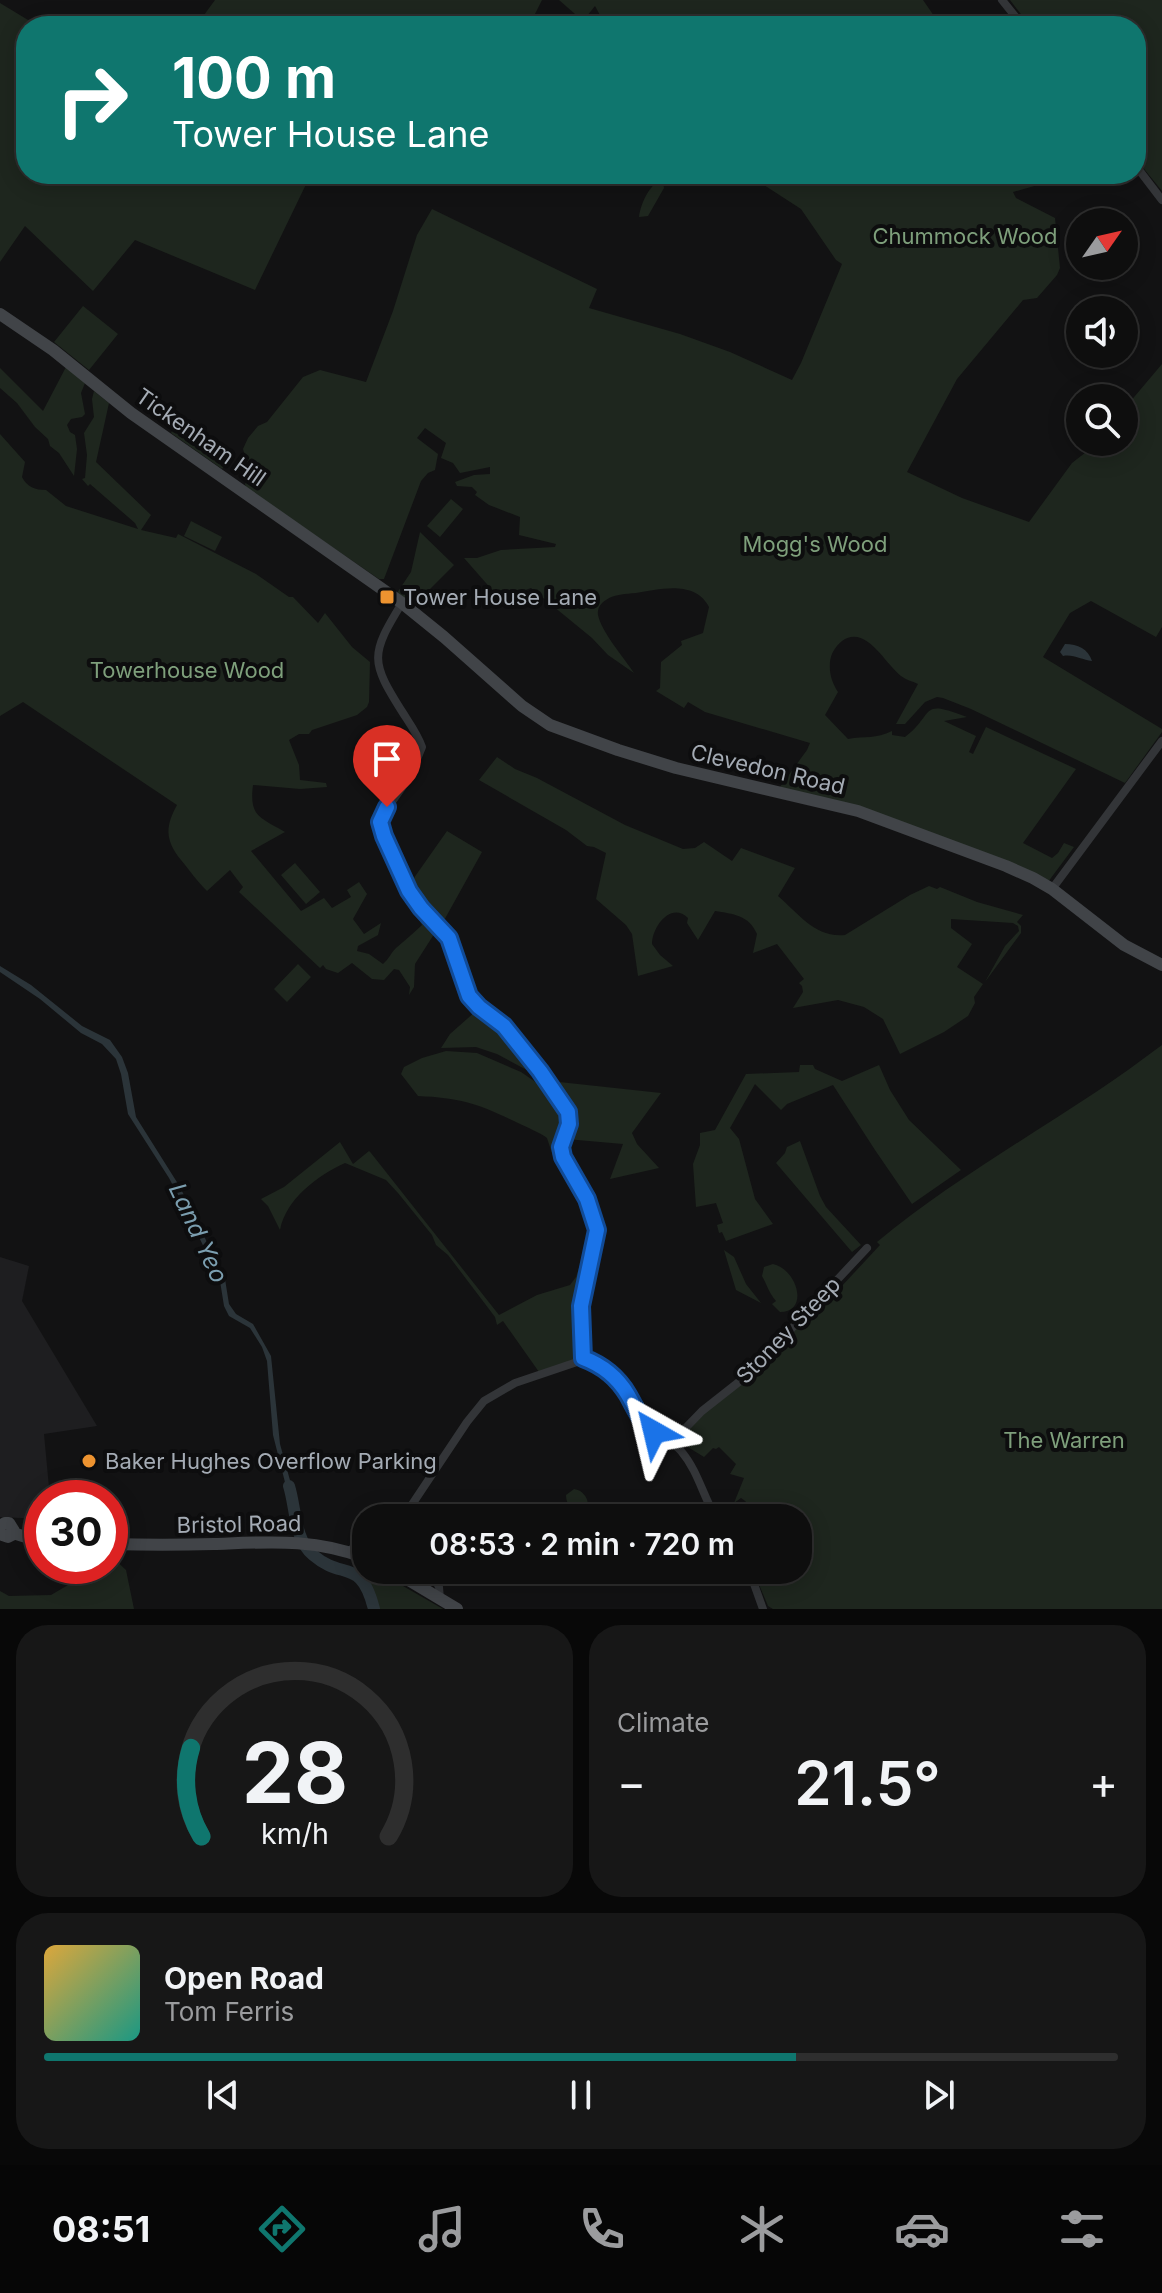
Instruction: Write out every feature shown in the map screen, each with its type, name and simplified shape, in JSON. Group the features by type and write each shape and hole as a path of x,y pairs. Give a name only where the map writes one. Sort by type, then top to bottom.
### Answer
{"main road":[{"name":"Tickenham Hill","path":"0,314 53,350 131,413 381,588"},
{"name":"Clevedon Road","path":"381,588 444,637 522,706 560,730 676,768 872,815 1006,866 1052,889 1124,945 1162,965"},
{"path":"0,1526 5,1523 13,1526 7,1533"},
{"name":"Bristol Road","path":"128,1544 298,1542 352,1553"},
{"path":"415,1584 457,1609"}],"street":[{"path":"1002,0 1015,16"},
{"path":"1146,179 1162,200"},
{"path":"402,603 380,639 378,661 383,678 422,747 410,776 382,816 381,828 409,891 449,938 469,996 504,1026 568,1112 569,1124 561,1147 563,1157 587,1199 597,1230 581,1306 583,1358"},
{"path":"1052,889 1162,741"},
{"name":"Stoney Steep","path":"671,1443 702,1411 749,1374 867,1248"},
{"path":"583,1358 599,1365 615,1379 647,1426 680,1450 709,1504"},
{"path":"412,1504 484,1401 515,1383 577,1363 583,1358"},
{"path":"348,1551 352,1549"},
{"path":"437,1584 440,1599"},
{"path":"754,1584 763,1609"}],"shaded area":[{"path":"0,1257 29,1266 22,1301 97,1426 44,1434 48,1480 24,1480 24,1518 0,1517"}],"green space":[{"path":"215,0 542,0 534,16 203,16"},
{"path":"559,0 923,0 934,16 600,16 595,6 587,16 577,16"},
{"path":"1010,0 1162,0 1162,191 1146,171 1146,16 1022,16"},
{"path":"0,3 21,16 16,16 16,184 306,184 255,290 135,240 93,291 25,226 0,262"},
{"path":"663,184 664,188 648,216 639,217 646,195 653,186"},
{"path":"762,184 1041,184 1013,192 1016,198 1055,218 1060,268 1057,275 1037,298 1023,300 957,379 907,472 962,498 1029,522 1072,463 1081,456 1138,456 1138,392 1162,364 1162,627 1156,637 1091,601 1070,613 1043,657 1162,729 1125,783 943,698 925,702 905,724 896,724 918,684 901,676 867,641 859,638 842,641 831,659 831,674 838,692 825,715 848,739 892,731 892,735 905,737 929,711 941,709 967,717 944,721 976,736 969,752 973,754 986,727 1076,769 1023,843 1052,858 1064,843 1074,847 1048,882 780,787 810,743 705,712 688,702 684,708 656,691 660,688 661,662 682,645 681,641 703,633 709,607 695,593 676,588 656,590 616,595 601,604 598,612 600,621 634,673 608,655 531,588 500,599 464,558 477,558 501,550 555,547 556,544 519,535 520,517 489,505 475,495 477,492 472,487 457,486 455,482 474,475 490,474 490,467 460,473 453,463 441,458 446,443 425,428 417,438 438,454 435,470 421,481 384,579 379,579 246,488 250,472 243,449 248,438 258,426 267,422 303,377 320,370 366,382 417,235 432,209 597,289 589,308 680,334 792,380 842,264 836,260 801,209"},
{"path":"83,306 118,334 89,370 54,342"},
{"path":"66,367 85,383 81,393 85,414 71,419 67,425 75,435 77,449 74,476 48,439 0,388 0,368 43,411"},
{"name":"Towerhouse Wood","path":"94,391 109,403 96,462 151,515 141,530 176,538 178,534 256,574 293,597 318,623 325,613 352,647 370,662 367,707 357,715 289,740 299,765 300,780 326,783 327,787 300,789 253,785 253,804 258,815 285,832 251,851 301,911 324,898 332,908 351,897 347,890 359,882 367,894 353,919 364,934 381,923 378,935 358,946 357,951 369,954 383,964 422,925 418,918 423,913 438,928 415,964 414,987 409,995 410,987 399,970 394,969 384,980 372,979 352,963 338,973 323,965 320,968 239,892 243,887 230,870 207,891 176,853 170,840 170,820 177,805 23,702 0,716 0,434 25,462 22,477 29,486 46,490 66,506 138,529 135,523 82,479 85,478 87,455 84,433 94,417"},
{"path":"180,422 230,457 222,469 171,433"},
{"path":"451,499 463,509 440,537 427,526"},
{"path":"191,521 222,537 215,551 184,536"},
{"path":"420,532 454,565 414,605 397,593 411,572"},
{"path":"497,757 625,825 683,849 695,848 704,842 732,861 741,848 795,868 778,896 808,923 825,933 845,935 929,886 1023,915 1017,922 1021,933 985,982 1005,946 1019,931 1018,926 1013,923 951,919 951,928 972,944 957,967 983,984 974,997 975,1003 968,1016 900,1054 883,1019 864,1007 838,1000 793,1008 803,992 799,983 804,979 777,944 753,953 757,934 754,928 745,919 734,915 715,911 698,940 687,923 688,918 675,912 669,914 655,930 652,944 673,966 638,976 632,934 596,899 606,853 587,846 566,830 479,780"},
{"path":"447,831 482,852 442,924 409,885"},
{"path":"295,863 320,892 306,904 281,875"},
{"path":"298,964 311,977 287,1002 274,989"},
{"path":"476,1011 499,1026 538,1076 497,1054 476,1047 441,1048 450,1034"},
{"name":"The Warren","path":"1162,1045 1162,1609 773,1609 768,1606 759,1584 812,1584 812,1504 748,1504 741,1498 734,1503 744,1478 730,1474 736,1464 719,1447 713,1448 704,1457 678,1441 693,1422 824,1300 827,1302 880,1245 877,1242 957,1182 1105,1086"},
{"path":"446,1051 477,1053 521,1072 550,1092 565,1115 558,1155 589,1209 594,1236 581,1286 582,1357 539,1372 503,1321 497,1325 495,1317 448,1255 436,1245 432,1235 386,1180 345,1163 304,1190 289,1208 280,1230 261,1199 284,1187 340,1142 353,1164 369,1151 371,1153 499,1315 537,1295 570,1285 576,1277 586,1246 588,1224 584,1208 554,1159 547,1138 481,1107 459,1100 418,1096 401,1074 404,1067"},
{"path":"800,1065 813,1065 815,1069 842,1081 879,1065 909,1120 961,1170 912,1204 833,1085 787,1104 781,1110 755,1084 730,1128 739,1139 755,1199 773,1224 726,1241 722,1232 719,1233 717,1225 723,1223 716,1203 696,1207 693,1164 700,1145 700,1133 715,1130 746,1074 799,1072"},
{"path":"550,1081 661,1093 632,1133 637,1144 659,1168 610,1179 623,1144 566,1139 571,1114 562,1095"},
{"path":"800,1141 826,1207 861,1245 852,1252 776,1163 787,1147"},
{"path":"724,1250 734,1257 746,1284 761,1303 736,1290"},
{"path":"773,1264 781,1267 794,1281 797,1298 789,1310 780,1312 772,1304 776,1301 762,1276 764,1267"},
{"path":"574,1489 580,1491 587,1504 568,1504 566,1495"},
{"path":"128,1580 134,1609 0,1609 0,1591 9,1596 51,1595 70,1584 128,1584"},
{"path":"365,1584 398,1584 443,1609 373,1609"}],"water":[{"path":"1065,644 1082,648 1092,661 1063,656 1060,652"},
{"path":"0,966 31,985 82,1026 110,1040 122,1057 136,1117 180,1187 225,1279 229,1304 236,1314 253,1324 271,1356 280,1444 296,1502 290,1502 273,1435 267,1361 262,1347 250,1328 229,1316 220,1281 188,1214 128,1114 116,1059 102,1044 81,1033 40,999 0,972"}],"waterway":[{"name":"Land Yeo","path":"289,1486 302,1541 324,1563 357,1576 369,1593 374,1609"}],"place":[{"name":"Tower House Lane","path":"387,597"},
{"name":"Baker Hughes Overflow Parking","path":"89,1461"}],"route":[{"path":"387,807 380,822 384,836 409,891 449,938 464,988 479,1007 504,1026 568,1112 570,1120 561,1147 563,1157 587,1199 597,1230 581,1306 583,1358 599,1365 615,1379 626,1391 643,1422 654,1432"}],"park label":[{"name":"Chummock Wood","path":"965,236"},
{"name":"Mogg's Wood","path":"815,544"}]}
